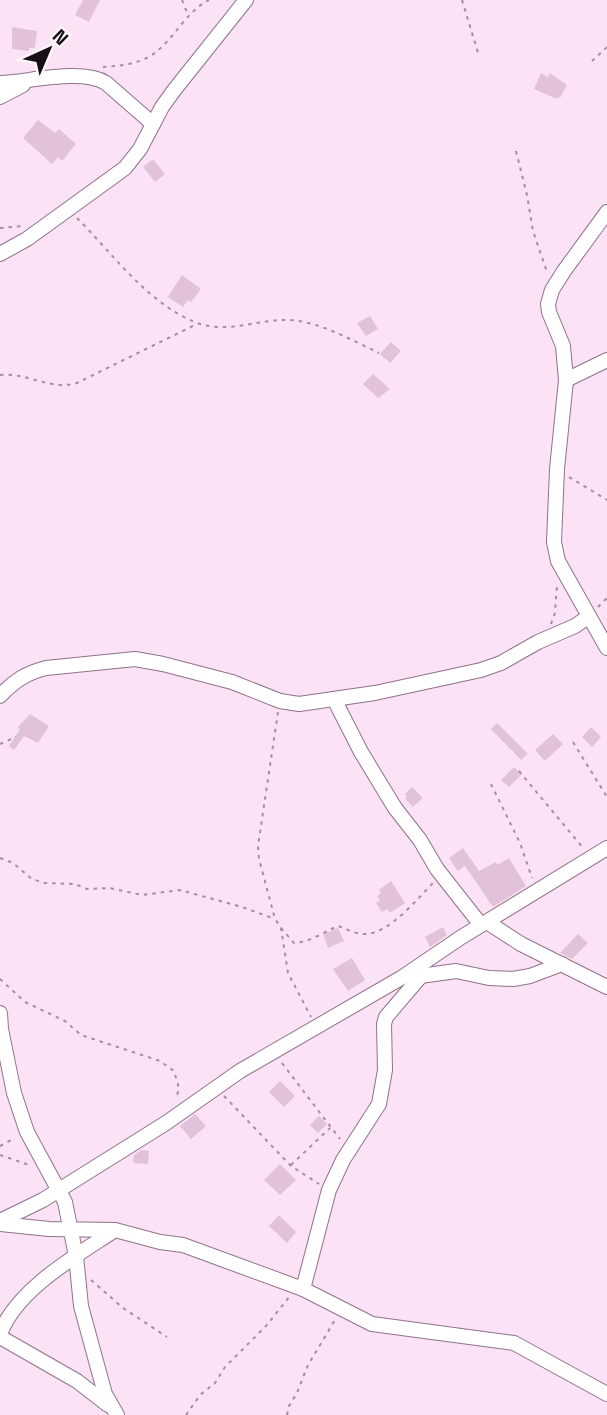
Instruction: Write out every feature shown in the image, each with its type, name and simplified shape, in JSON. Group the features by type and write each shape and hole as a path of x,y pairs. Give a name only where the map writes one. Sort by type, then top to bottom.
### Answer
{"street":[{"path":"0,254 27,239 125,169 140,149 175,89 246,0"},
{"path":"0,83 58,77 97,79 153,124"},
{"path":"0,97 31,81"},
{"path":"607,212 552,290 548,303 563,346 566,380 557,469 554,542 558,561 607,648"},
{"path":"566,380 607,360"},
{"path":"0,696 17,680 39,669 135,660 163,664 232,682 280,701 299,704 375,693 481,670 501,663 588,617"},
{"path":"334,699 378,780 437,869 484,923 607,987"},
{"path":"0,1223 43,1200 166,1123 216,1087 401,978 484,923 607,848"},
{"path":"401,978 456,971 489,978 513,979 530,976 562,964"},
{"path":"300,1288 329,1191 379,1104 385,1070 386,1017 421,976"},
{"path":"0,1013 14,1093 27,1132 60,1189 72,1230 81,1306 99,1374 114,1411"},
{"path":"0,1223 72,1230 115,1230 183,1245 300,1288 363,1320 381,1326 514,1343 607,1394"},
{"path":"114,1411 77,1381 0,1336 4,1322 16,1306 115,1230"}],"path":[{"path":"182,0 188,16"},
{"path":"100,67 132,63 150,56 195,8 209,0"},
{"path":"462,0 479,56"},
{"path":"592,61 607,47"},
{"path":"516,151 533,231 552,290"},
{"path":"68,209 159,302 198,324 221,328 272,320 291,320 335,333 379,353"},
{"path":"0,375 16,375 66,386 198,324"},
{"path":"557,469 607,500"},
{"path":"551,624 557,598 556,582"},
{"path":"280,701 258,846 275,919 294,943 312,939 338,926 363,935 375,933 408,909 435,881 437,869"},
{"path":"0,744 16,737"},
{"path":"573,742 607,797"},
{"path":"519,771 593,857"},
{"path":"491,784 520,842 536,893"},
{"path":"0,858 13,863 32,879 45,883 75,884 87,889 116,889 142,895 180,890 230,903 275,919"},
{"path":"281,928 288,973 317,1027"},
{"path":"0,979 25,1002 65,1021 81,1035 160,1061 174,1071 179,1087 166,1123"},
{"path":"274,1052 291,1078 350,1151"},
{"path":"216,1087 291,1166 329,1191"},
{"path":"291,1166 331,1127"},
{"path":"0,1146 27,1132"},
{"path":"0,1155 30,1165 48,1167"},
{"path":"76,1262 123,1307 167,1337"},
{"path":"186,1415 200,1395 215,1383 225,1367 300,1288"},
{"path":"288,1415 289,1406 298,1393 308,1365 342,1309"}],"building":[{"path":"83,0 100,0 89,22 75,15"},
{"path":"12,27 37,31 35,48 29,48 29,51 12,49"},
{"path":"541,73 548,77 550,73 567,85 560,98 534,89"},
{"path":"38,120 55,133 59,129 76,144 62,161 58,157 52,164 23,138"},
{"path":"153,159 165,174 155,182 143,167"},
{"path":"182,275 201,289 191,302 188,300 183,307 168,297"},
{"path":"370,316 378,329 366,336 357,323"},
{"path":"391,342 401,351 390,363 380,354"},
{"path":"373,374 390,389 378,398 363,384"},
{"path":"30,714 49,726 38,743 24,736 14,750 9,746 20,729 17,728"},
{"path":"497,723 528,754 521,760 491,729"},
{"path":"591,727 601,737 592,747 582,737"},
{"path":"553,734 563,744 545,761 535,750"},
{"path":"514,767 522,774 509,787 501,780"},
{"path":"412,787 423,798 413,807 405,799 405,794"},
{"path":"463,848 479,871 509,858 526,886 493,907 465,866 458,871 449,858"},
{"path":"391,881 405,903 390,913 387,909 382,912 376,903 380,900 377,896 381,893 379,890"},
{"path":"443,927 447,935 430,947 425,937"},
{"path":"338,928 344,941 328,948 323,934"},
{"path":"578,934 588,943 572,959 560,953"},
{"path":"352,958 365,980 348,991 333,969"},
{"path":"280,1081 295,1096 284,1107 269,1092"},
{"path":"195,1114 206,1126 191,1139 180,1126"},
{"path":"319,1116 327,1124 318,1133 310,1125"},
{"path":"141,1150 149,1151 148,1164 133,1163 134,1155"},
{"path":"280,1164 296,1180 280,1195 264,1180"},
{"path":"279,1215 296,1232 287,1243 269,1226"}]}
